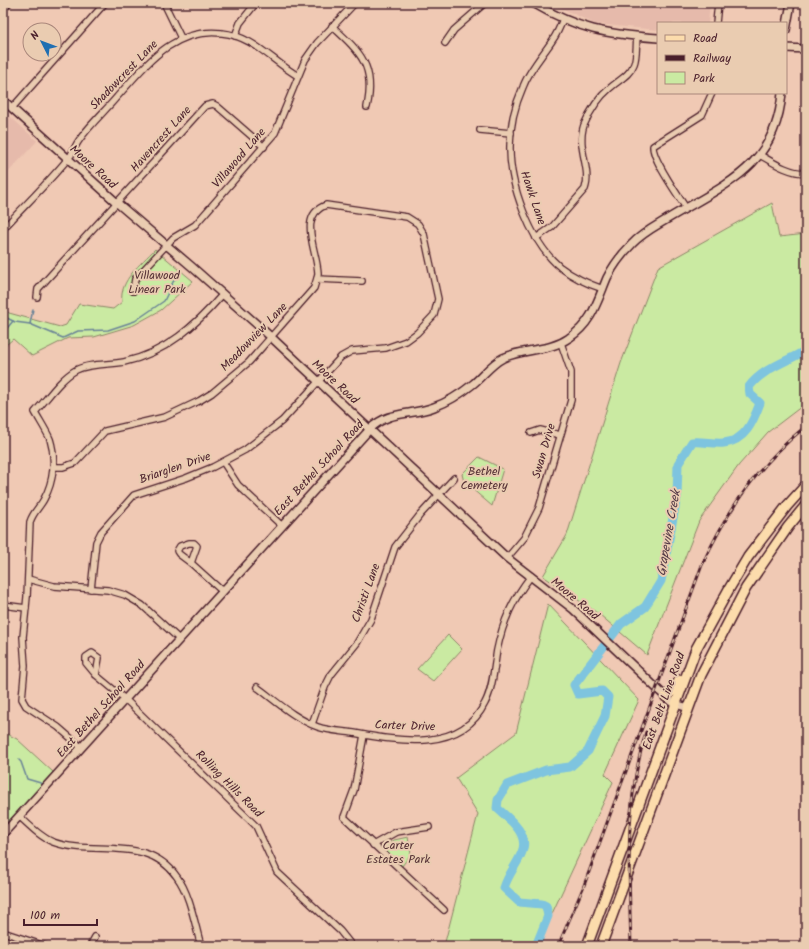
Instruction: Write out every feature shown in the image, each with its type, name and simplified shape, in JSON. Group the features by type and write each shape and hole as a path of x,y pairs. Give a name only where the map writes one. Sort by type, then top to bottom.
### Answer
{"main road":[{"name":"East Belt Line Road","path":"586,946 696,649 729,588 748,557 787,506 806,485"},
{"path":"601,946 702,676 746,588 788,527 806,505"},
{"path":"666,697 676,688 686,662 696,649"}],"street":[{"path":"3,10 9,3"},
{"path":"12,108 105,3"},
{"path":"164,3 182,38"},
{"path":"235,36 240,23 256,3"},
{"name":"Villawood Lane","path":"133,291 135,279 177,235 195,225 275,133 282,120 305,60 332,26 355,3"},
{"path":"446,43 454,30 485,3"},
{"path":"534,3 564,20 587,29 610,34 657,38"},
{"path":"716,22 718,3"},
{"path":"787,25 791,3"},
{"name":"Hawk Lane","path":"564,20 553,40 536,63 523,86 515,108 510,133 512,170 516,189 536,238 560,267 589,284 603,289"},
{"path":"332,26 357,50 364,60 370,93 367,108"},
{"name":"Shadowcrest Lane","path":"3,229 67,159 80,138 155,55 182,38 207,32 235,36 258,47 281,66 298,76"},
{"path":"536,238 552,227 584,189 587,182 582,149 584,127 592,109 600,98 626,76 631,69 634,63 637,36"},
{"path":"787,48 806,49"},
{"path":"686,208 663,171 653,151 653,146 702,115 712,94"},
{"name":"East Bethel School Road","path":"3,834 281,525 370,429 382,418 425,410 445,402 472,385 501,359 515,353 554,346 577,332 594,313 614,266 632,243 646,232 734,180 754,162 774,132 782,94"},
{"name":"Moore Road","path":"3,100 67,159 223,294 439,493 507,558 573,609 666,697 675,704 689,708"},
{"name":"Havencrest Lane","path":"37,297 38,289 205,106 209,104 217,106 264,147"},
{"path":"480,130 510,133"},
{"path":"760,155 778,166 792,171 806,173"},
{"name":"Meadowview Lane","path":"53,467 63,467 75,463 105,432 165,417 199,401 235,374 271,338 310,295 318,273 310,224 312,214 319,208 326,205 407,217"},
{"name":"Briarglen Drive","path":"91,589 96,542 101,532 134,495 186,478 223,462 274,429 341,357 357,350 386,348 406,341 417,333 434,315 438,299 424,234 418,224 407,217"},
{"path":"317,279 362,280"},
{"path":"81,747 53,723 26,706 22,699 25,666 23,637 28,579 30,522 32,516 44,498 51,482 53,467 50,438 35,412 68,376 84,368 126,361 159,348 186,332 202,318 223,294"},
{"name":"Swan Drive","path":"507,558 524,538 533,522 570,400 572,383 568,359 561,343"},
{"path":"531,433 540,430 560,435"},
{"path":"223,462 238,485 281,525"},
{"name":"Christi Lane","path":"312,724 325,687 331,675 357,643 371,619 395,547 439,493 454,478"},
{"path":"191,563 222,591"},
{"name":"Carter Drive","path":"257,687 291,713 318,727 364,735 434,740 448,736 468,725 486,703 507,612 531,576"},
{"path":"28,579 54,586 108,590 135,600 178,639"},
{"path":"3,605 26,608"},
{"name":"Rolling Hills Road","path":"96,675 125,699 256,826 277,872 340,931 352,946"},
{"path":"364,735 354,790 344,817 444,910"},
{"path":"19,816 52,841 64,845 134,850 147,853 162,861 178,877 184,891 201,946"},
{"path":"373,845 396,832 429,828"},
{"path":"3,932 45,946"},
{"path":"90,946 95,937"}],"shaded area":[{"path":"551,3 710,3 708,22 657,22 657,30 595,24"},
{"path":"3,110 37,141 3,178"}],"green space":[{"path":"772,203 779,237 806,234 806,403 768,432 739,465 699,521 647,655 600,615 543,576 567,535 621,363 658,267"},
{"name":"Villawood Linear Park","path":"155,249 193,281 161,310 134,325 94,337 68,338 32,356 13,339 6,345 3,342 3,308 9,313 60,327 66,325 79,304 113,309 122,302 122,294 127,280"},
{"name":"Bethel Cemetery","path":"479,457 503,469 492,506 464,482 462,474"},
{"path":"548,604 639,700 605,774 613,782 537,946 444,946 478,814 456,778 516,733"},
{"path":"448,635 462,649 433,681 417,669"},
{"path":"3,732 17,739 53,772 3,827"},
{"name":"Carter Estates Park","path":"408,837 411,854 399,870 377,849 394,840"}],"waterway":[{"path":"3,316 15,322 30,324 63,338 78,331 108,330 135,321 164,301 180,271"},
{"path":"30,324 33,309"},
{"name":"Grapevine Creek","path":"806,313 806,334"},
{"path":"3,333 13,321"},
{"name":"Grapevine Creek","path":"536,946 548,916 546,906 542,904 519,902 504,888 520,857 524,845 521,833 517,827 497,808 498,800 507,785 546,770 570,767 588,751 605,716 608,697 602,691 578,694 574,685 621,624 645,607 661,581 677,497 678,464 692,442 724,443 738,439 751,423 760,403 750,394 749,387 755,380 768,370 806,350"},
{"path":"19,760 27,779 44,784"}],"railway":[{"path":"558,946 583,888 702,565 722,525 746,489 773,456 806,426"},
{"path":"631,946 629,865 631,812 634,785 646,732"}]}
